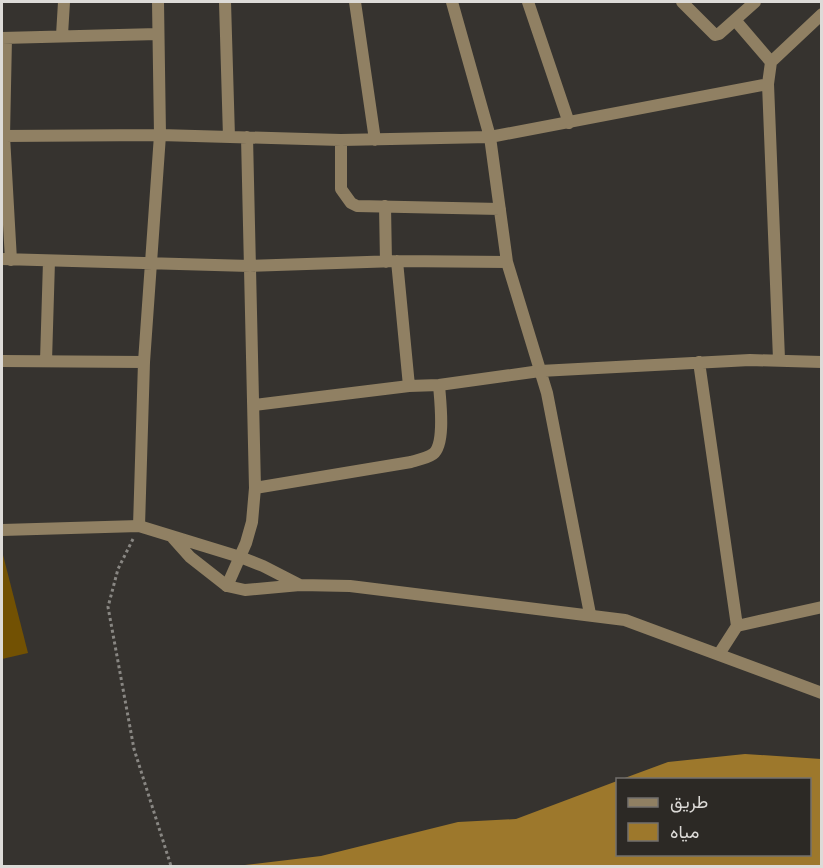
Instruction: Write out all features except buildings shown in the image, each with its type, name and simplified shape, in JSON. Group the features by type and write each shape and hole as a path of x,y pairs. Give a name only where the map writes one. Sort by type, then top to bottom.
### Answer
{"street":[{"path":"62,35 64,2"},
{"path":"139,526 144,362 160,135 158,2"},
{"path":"225,2 229,137"},
{"path":"355,2 375,140"},
{"path":"452,2 490,137 507,262 547,393 590,614"},
{"path":"528,2 569,123"},
{"path":"682,2 715,35 755,2"},
{"path":"779,359 768,84 771,62 822,14"},
{"path":"735,20 771,62"},
{"path":"158,34 4,38 3,136 6,260 250,266 507,262"},
{"path":"3,136 160,135 341,140 490,137 768,84"},
{"path":"227,586 246,543 252,522 255,488 247,137"},
{"path":"341,140 341,189 351,203 357,206 500,209"},
{"path":"385,207 409,386"},
{"path":"46,361 49,261"},
{"path":"254,405 409,386 439,385 540,371 779,359 822,362"},
{"path":"2,361 144,362"},
{"path":"699,362 737,626 719,654"},
{"path":"255,488 411,462 427,457 435,452 439,443 441,430 439,385"},
{"path":"2,530 139,526 240,557 300,585"},
{"path":"173,538 182,550 227,586 245,590 300,585 350,586 625,620 822,693"},
{"path":"737,626 822,607"}],"path":[{"path":"139,526 118,569 108,607 134,749 171,867"}],"shaded area":[{"path":"2,551 28,653 2,659"}],"water":[{"path":"745,754 821,759 821,866 236,866 321,856 458,822 516,819 616,781 616,856 811,856 811,778 625,778 668,762"}]}
